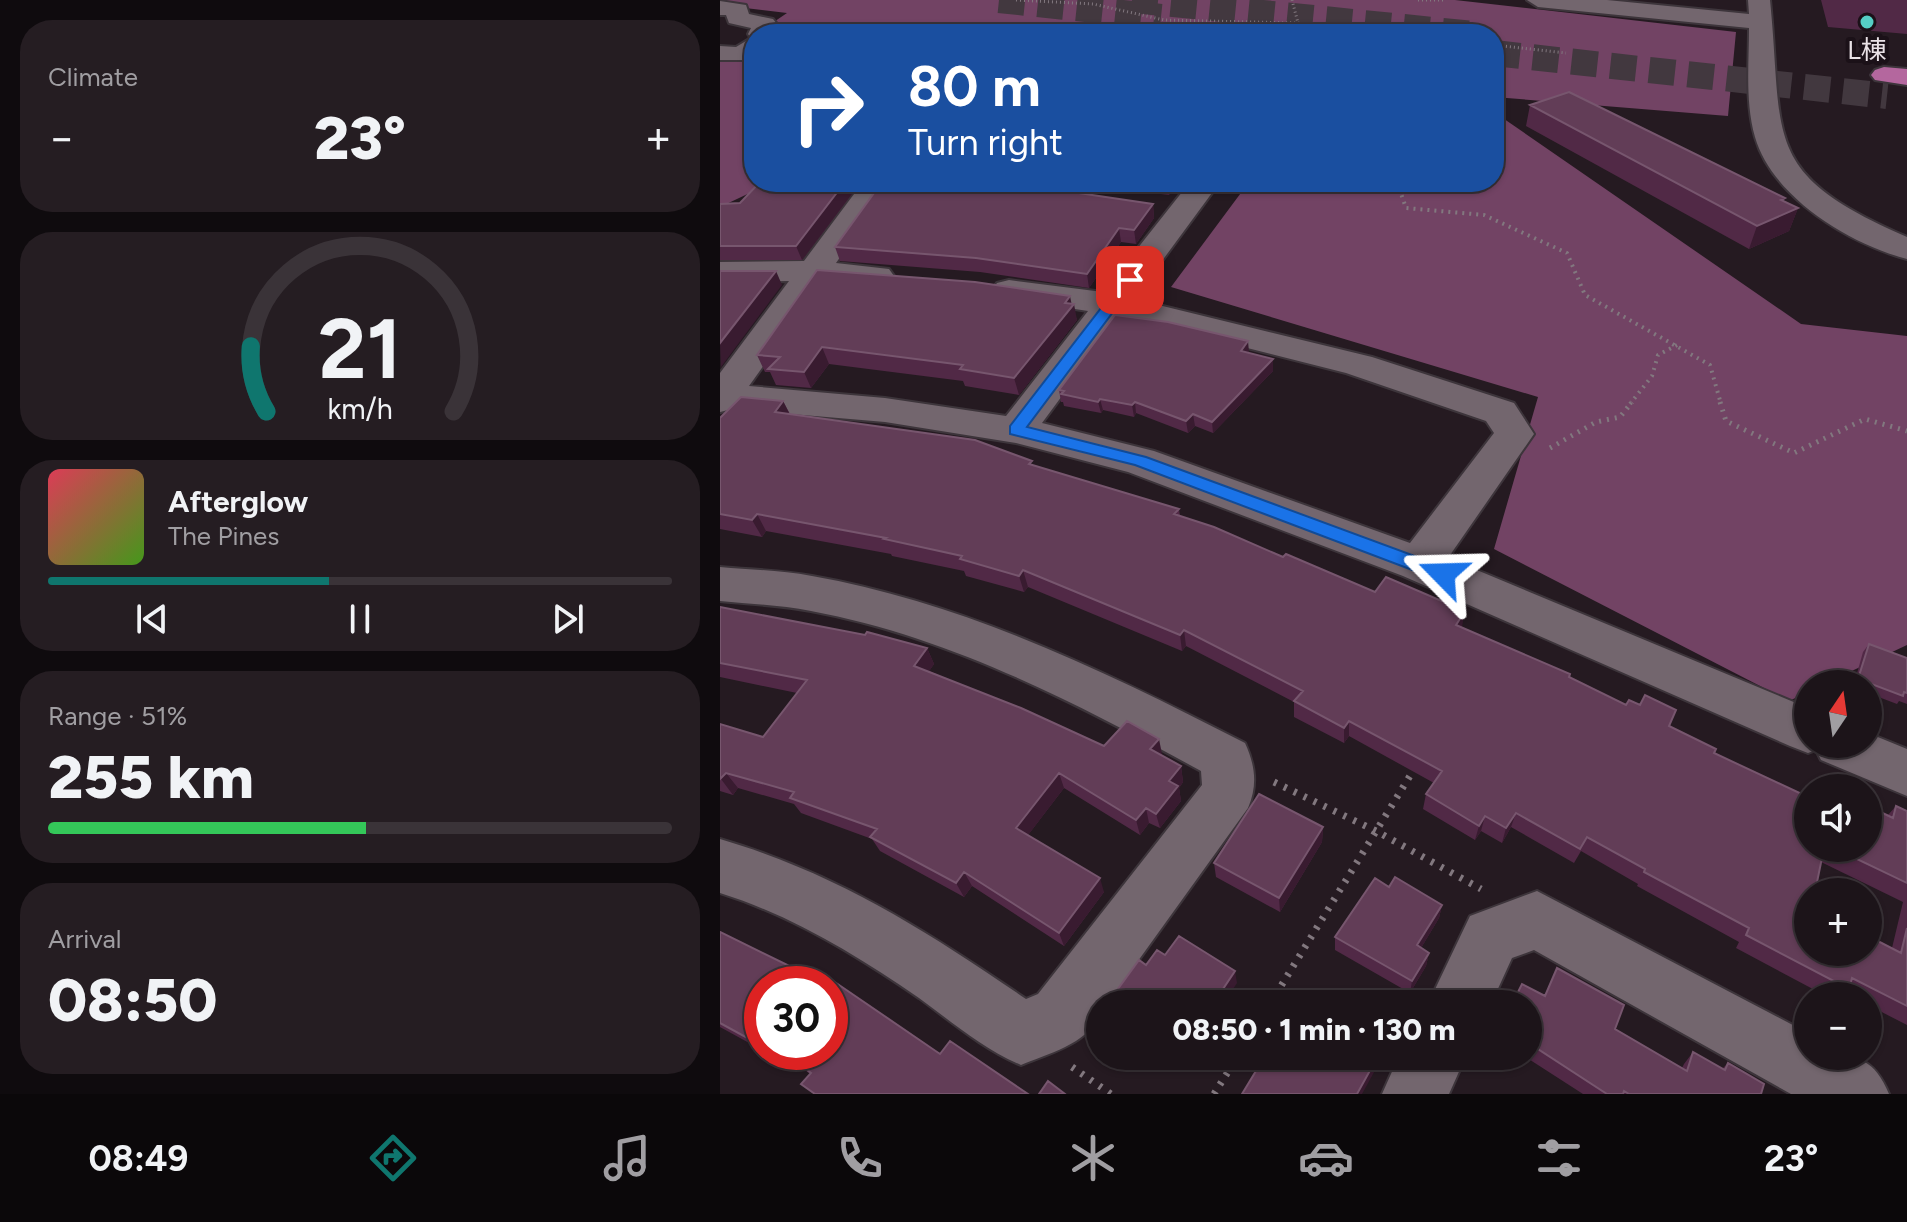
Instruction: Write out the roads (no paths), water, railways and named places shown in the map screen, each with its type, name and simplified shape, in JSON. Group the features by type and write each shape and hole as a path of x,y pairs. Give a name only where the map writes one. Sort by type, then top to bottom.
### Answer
{"street":[{"path":"1538,0 1760,11 1765,115 1770,143 1783,166 1801,188 1828,208 1861,229 1907,249"},
{"path":"720,8 738,10 737,18 765,24"},
{"path":"720,53 741,55 744,52"},
{"path":"721,397 871,192"},
{"path":"1043,192 1091,196"},
{"path":"1016,430 1112,304 1170,208 1192,192"},
{"path":"720,272 815,271 916,280"},
{"path":"975,286 1112,304 1359,365 1500,412 1514,434 1419,564"},
{"path":"721,397 885,410 1016,430 1140,461 1419,564 1794,725"},
{"path":"720,584 811,593 949,629 1135,709 1226,759 1229,791 1060,1016 1021,1033 872,930 758,875 720,866"},
{"path":"1872,758 1907,773"},
{"path":"1466,990 1491,937 1537,920 1856,1094"},
{"path":"1415,1094 1427,1070"}],"tunnel":[{"path":"999,0 1161,17"},
{"path":"1132,0 1373,24"},
{"path":"1504,54 1887,96"}],"place":[{"name":"L棟","path":"1867,22"}]}
